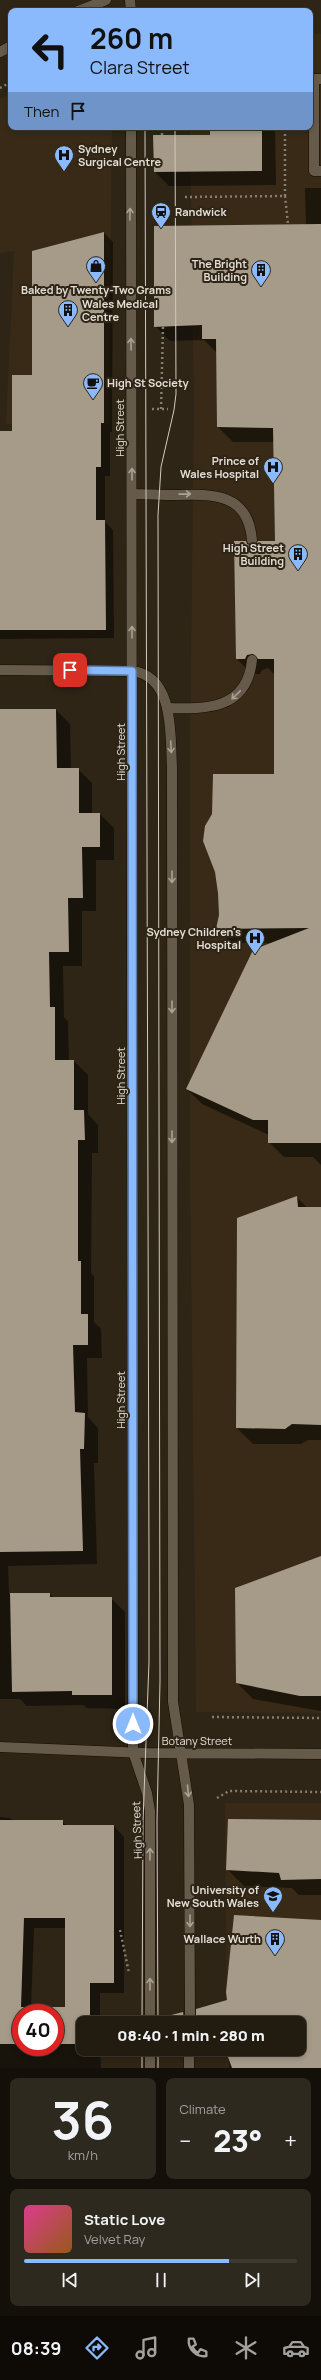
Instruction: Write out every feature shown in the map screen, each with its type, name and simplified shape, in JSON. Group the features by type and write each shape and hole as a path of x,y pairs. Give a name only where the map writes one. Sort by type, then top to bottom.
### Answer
{"street":[{"path":"86,8 106,0"},
{"path":"321,79 314,79 314,171 321,171"},
{"name":"High Street","path":"131,130 133,1752 147,1793 150,1811 150,2016"},
{"path":"132,494 208,495 230,500 240,507 247,518 252,540"},
{"path":"167,708 207,708 227,702 239,692 245,683 252,660"},
{"path":"0,670 132,671 142,674 156,684 163,695 167,708 172,767 174,1702 188,1792 190,1821 190,2016"},
{"name":"Botany Street","path":"0,1747 133,1752 321,1754"},
{"path":"150,2056 150,2068"},
{"path":"189,2068 190,2056"}],"path":[{"path":"162,130 162,136"},
{"path":"285,130 285,196 288,224"},
{"path":"185,197 285,196"},
{"path":"161,409 163,326"},
{"path":"152,409 168,409"},
{"path":"212,1717 321,1718"},
{"path":"217,1798 229,1791 321,1792"},
{"path":"120,1930 130,1975"}],"shaded area":[{"path":"313,34 321,34 321,1713 196,1712 190,1167 190,740 194,408 190,130 313,130"},
{"path":"8,95 8,130 112,130 109,425 6,424 14,251 0,253 0,99"},
{"name":"University of New South Wales","path":"225,1803 321,1803 321,2068 228,2068 227,2056 306,2056 306,2016 227,2016"}],"building":[{"path":"210,130 262,130 262,171 154,172 153,135 210,135"},
{"path":"321,224 321,1143 268,1143 268,1120 253,1120 186,1089 253,950 309,928 216,929 219,915 215,872 203,841 205,826 212,814 213,774 274,774 274,659 258,659 253,654 247,655 245,659 236,659 234,541 246,541 247,544 253,546 258,541 275,541 273,428 217,427 216,339 202,339 202,325 154,327 154,226"},
{"path":"104,232 104,423 101,423 101,467 96,467 96,520 105,520 106,630 0,630 0,431 12,431 12,375 32,375 32,251"},
{"path":"0,709 56,709 57,768 79,768 79,813 100,813 100,847 82,847 83,898 68,898 69,952 49,952 50,1007 55,1007 55,1060 74,1060 74,1110 84,1110 85,1140 78,1140 78,1261 81,1261 81,1314 88,1314 88,1345 73,1345 75,1412 85,1413 84,1449 80,1449 83,1551 0,1552"},
{"path":"297,1196 298,1207 321,1207 321,1425 292,1424 285,1429 236,1428 237,1218"},
{"path":"321,1556 321,1696 300,1696 236,1683 235,1588"},
{"path":"10,1593 50,1593 50,1597 112,1597 112,1695 72,1695 72,1691 12,1692"},
{"path":"228,1819 321,1820 321,1879 281,1880 279,1873 226,1870"},
{"path":"0,1820 63,1820 63,1825 114,1825 114,1983 90,1983 90,2016 76,2016 76,2044 64,2044 65,1918 24,1918 21,2004 12,2004 12,2044 0,2044"},
{"name":"Wallace Wurth","path":"234,1915 321,1920 321,2068 232,2068 228,2056 306,2056 306,2016 196,2016 196,2009 227,2000 226,1992"},
{"path":"183,2012 183,2016 171,2016"}],"tram line":[{"path":"142,2016 143,1821 149,1662 145,130"},
{"path":"158,2016 157,1821 160,1681 158,515 161,467 174,410 176,394 175,130"},
{"path":"142,2056 142,2068"},
{"path":"158,2056 158,2068"}],"place":[{"name":"Sydney Surgical Centre","path":"64,172"},
{"name":"Randwick","path":"161,229"},
{"name":"Baked by Twenty-Two Grams","path":"96,283"},
{"name":"The Bright Building","path":"261,287"},
{"name":"Wales Medical Centre","path":"68,327"},
{"name":"High St Society","path":"93,400"},
{"name":"Prince of Wales Hospital","path":"273,484"},
{"name":"High Street Building","path":"298,571"},
{"name":"Sydney Children's Hospital","path":"255,955"},
{"name":"University of New South Wales","path":"273,1913"},
{"name":"Wallace Wurth","path":"275,1956"}],"route":[{"path":"70,670 132,671 133,1724"}]}
